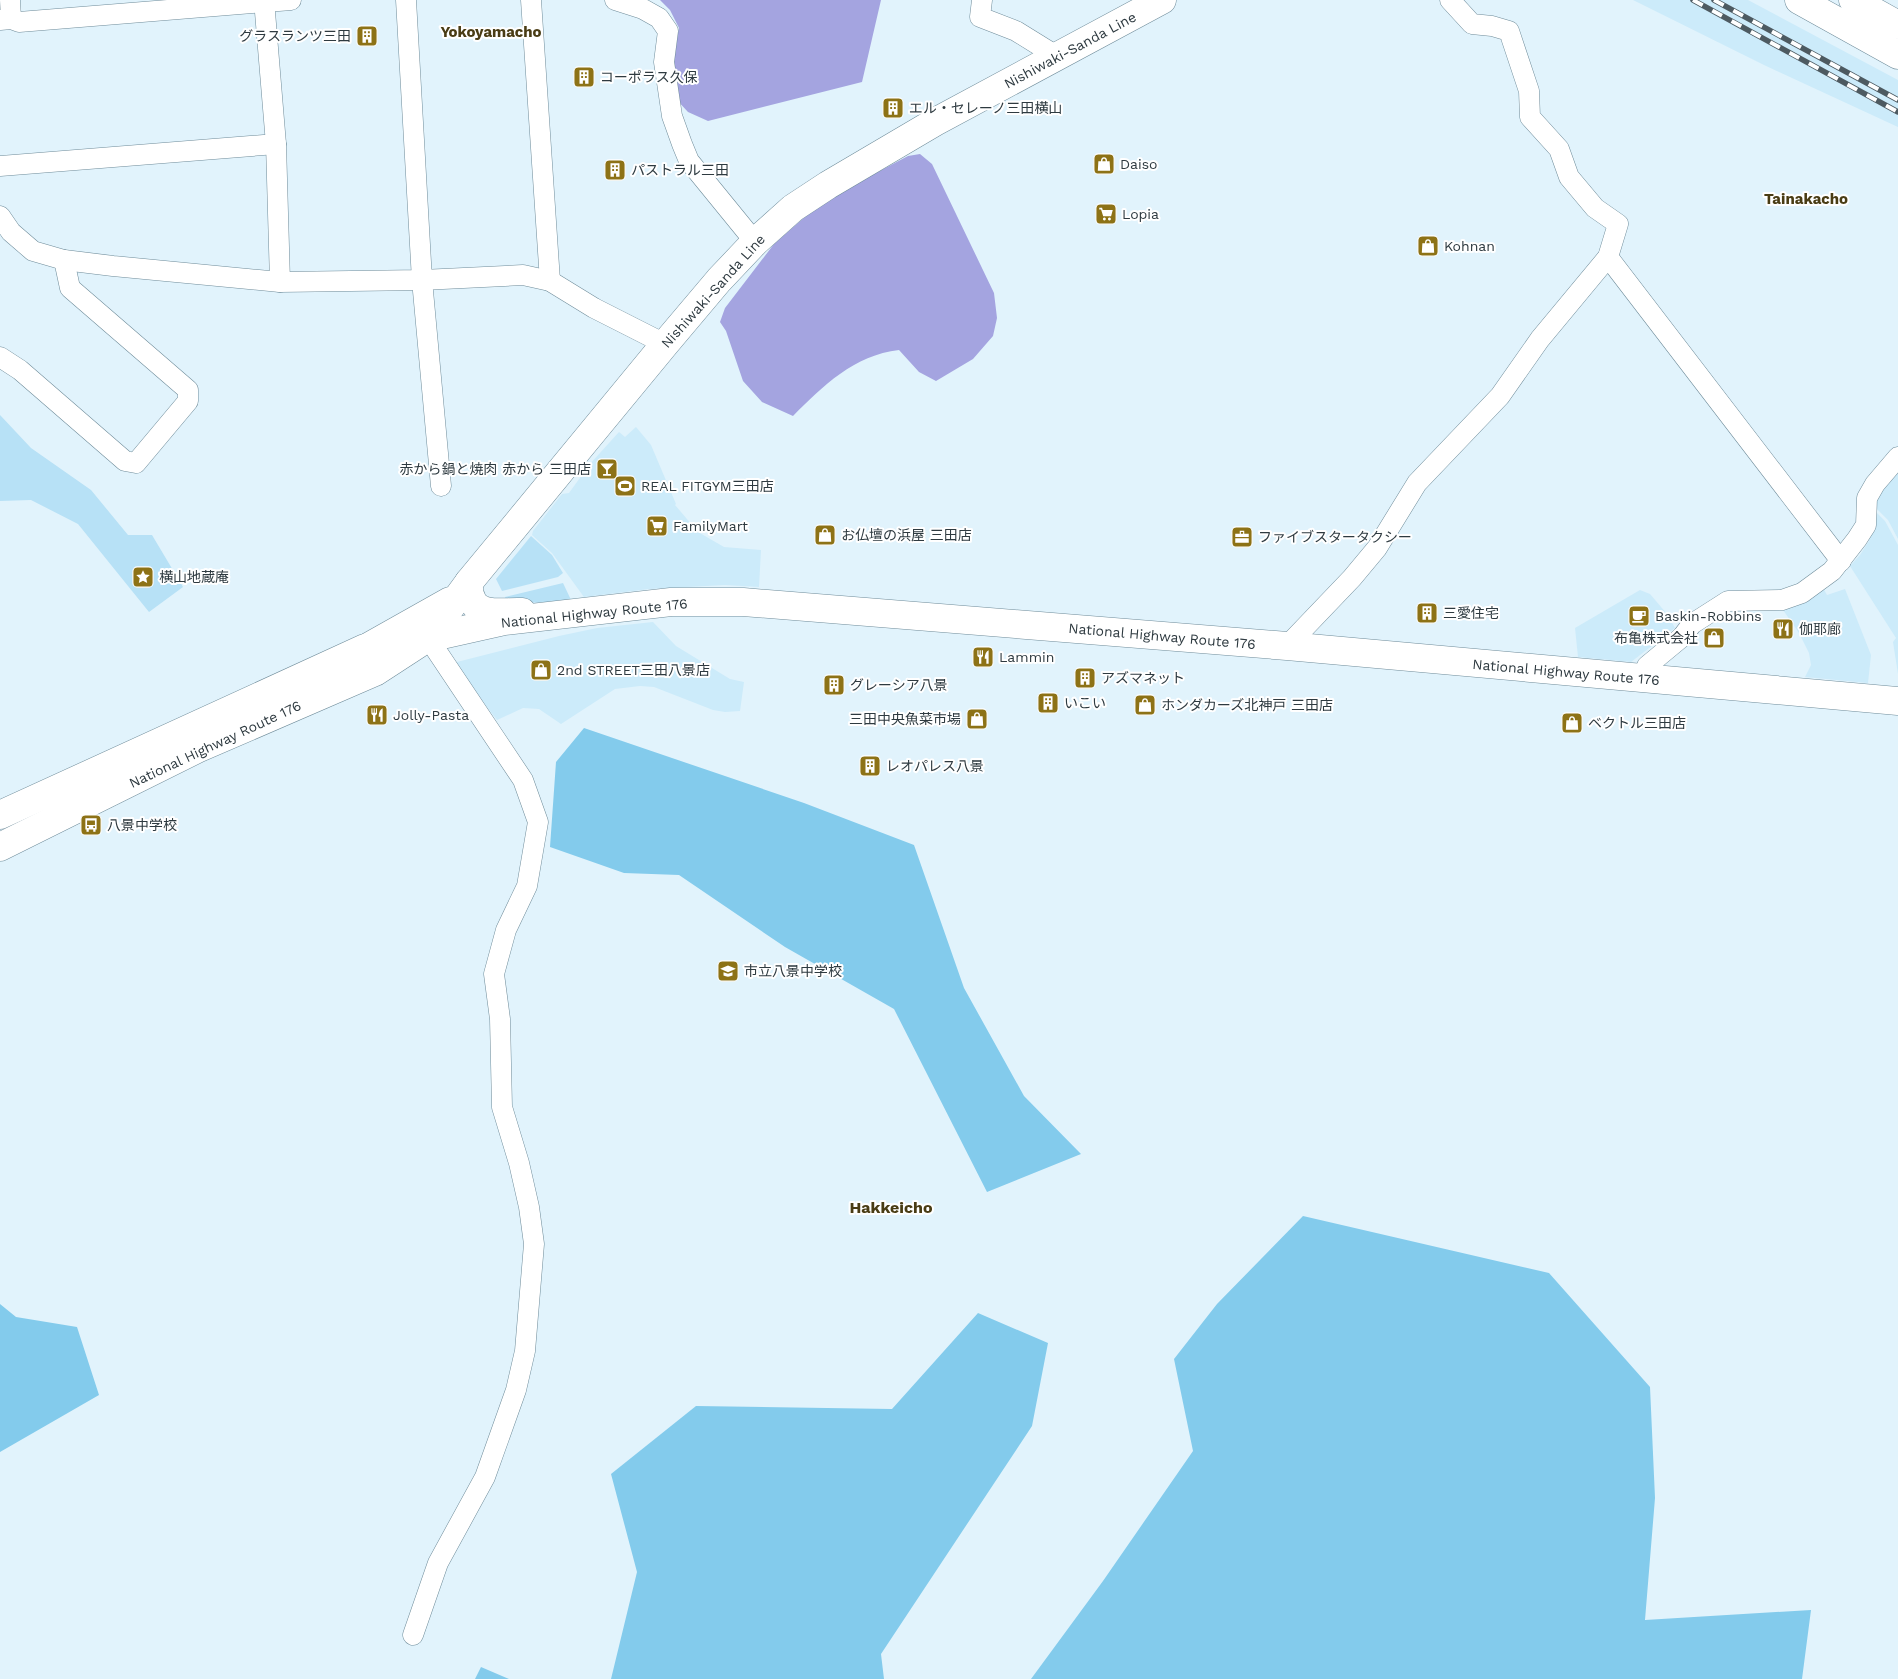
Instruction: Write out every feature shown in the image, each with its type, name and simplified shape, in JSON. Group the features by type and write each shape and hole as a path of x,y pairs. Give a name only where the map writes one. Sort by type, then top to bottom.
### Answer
{"main road":[{"name":"Nishiwaki-Sanda Line","path":"428,638 466,587 719,280 754,242 793,208 828,185 935,122 1162,0"},
{"path":"1799,0 1898,54"},
{"path":"1853,0 1898,25"},
{"name":"Nishiwaki-Sanda Line","path":"365,648 420,618 466,587"},
{"path":"466,587 470,597 479,609 487,612 574,613"},
{"name":"National Highway Route 176","path":"0,815 365,648 428,638 504,621 671,602 743,602 1287,646 1898,701"},
{"name":"National Highway Route 176","path":"0,847 197,749 375,672 428,638"}],"street":[{"path":"7,13 19,22 291,0"},
{"path":"406,0 422,280 441,486"},
{"path":"531,0 550,281"},
{"path":"615,0 643,9 659,18 668,31 664,62 672,116 682,144 689,161 754,242"},
{"path":"982,0 980,17 1016,31 1058,57"},
{"path":"1287,646 1378,548 1418,482 1500,396 1540,339 1608,257 1618,224 1595,208 1569,177 1560,150 1530,117 1529,91 1509,31 1492,26 1472,24 1450,0"},
{"path":"264,1 276,144 280,282"},
{"path":"0,166 276,144"},
{"path":"0,216 11,232 33,251 64,260 280,282 422,280 524,275 550,281 594,308 665,344"},
{"path":"1608,257 1841,561"},
{"path":"0,357 20,370 125,461 136,463 188,401 188,390 70,288 64,260"},
{"path":"1642,679 1647,666 1682,637 1692,624 1728,601 1782,600 1802,593 1832,571 1866,525 1868,498 1875,484 1898,458"},
{"path":"413,1635 438,1563 485,1477 516,1390 525,1351 534,1244 520,1163 502,1107 500,1020 494,974 506,930 527,886 538,822 523,780 428,638"}],"shaded area":[{"path":"660,0 881,0 862,82 708,121 688,112 675,98 671,67 679,28 670,10"},
{"path":"1633,0 1748,0 1898,80 1898,127 1764,65"},
{"path":"920,154 932,164 994,293 997,318 993,336 973,359 936,381 919,372 899,350 868,358 854,365 828,383 793,416 762,402 743,381 726,331 720,322 725,308 774,244 823,201 908,156"},
{"path":"0,415 31,448 91,490 128,535 152,535 183,587 149,612 78,524 31,500 0,501"},
{"path":"636,427 651,445 675,505 698,532 724,547 761,550 759,587 725,585 649,589 584,597 552,553 532,535 533,531 562,494 569,493 590,464 619,432 625,437"},
{"path":"1898,473 1898,539 1888,520 1876,508 1877,496"},
{"path":"1876,512 1885,521 1898,545 1898,674 1893,642 1896,638 1850,566 1869,541"},
{"path":"531,536 552,555 563,573 558,577 502,591 496,579"},
{"path":"563,583 572,602 507,603 505,597"},
{"path":"1822,586 1827,595 1845,589 1871,655 1868,683 1805,677 1811,665 1809,653 1799,633 1781,607"},
{"path":"1640,590 1650,594 1667,614 1675,628 1631,662 1578,657 1575,628"},
{"path":"653,622 676,646 730,679 744,682 740,711 725,712 713,710 654,687 640,686 615,689 561,724 539,709 523,708 497,720 453,663 597,628"},
{"path":"584,728 804,803 914,845 964,988 1024,1096 1081,1154 987,1192 894,1009 785,947 679,875 624,873 550,847 556,762"},
{"path":"1303,1216 1549,1273 1650,1387 1655,1498 1645,1620 1811,1610 1802,1679 1031,1679 1103,1581 1193,1451 1174,1359 1217,1304"},
{"path":"0,1304 16,1317 77,1327 99,1395 0,1452"},
{"path":"978,1313 1048,1343 1032,1426 881,1654 884,1679 611,1679 637,1572 611,1474 696,1406 892,1409"},
{"path":"481,1667 509,1679 475,1679"}],"railway":[{"path":"1693,0 1898,112"},
{"path":"1714,0 1898,100"}],"place":[{"name":"グラスランツ三田","path":"367,36"},
{"name":"コーポラス久保","path":"584,77"},
{"name":"エル・セレーノ三田横山","path":"893,108"},
{"name":"Daiso","path":"1104,164"},
{"name":"パストラル三田","path":"615,170"},
{"name":"Lopia","path":"1106,214"},
{"name":"Kohnan","path":"1428,246"},
{"name":"赤から鍋と焼肉 赤から 三田店","path":"607,469"},
{"name":"REAL FITGYM三田店","path":"625,486"},
{"name":"FamilyMart","path":"657,526"},
{"name":"お仏壇の浜屋 三田店","path":"825,535"},
{"name":"ファイブスタータクシー","path":"1242,537"},
{"name":"横山地蔵庵","path":"143,577"},
{"name":"三愛住宅","path":"1427,613"},
{"name":"Baskin-Robbins","path":"1639,616"},
{"name":"伽耶廊","path":"1783,629"},
{"name":"布亀株式会社","path":"1714,638"},
{"name":"Lammin","path":"983,657"},
{"name":"2nd STREET三田八景店","path":"541,670"},
{"name":"アズマネット","path":"1085,678"},
{"name":"グレーシア八景","path":"834,685"},
{"name":"いこい","path":"1048,703"},
{"name":"ホンダカーズ北神戸 三田店","path":"1145,705"},
{"name":"Jolly-Pasta","path":"377,715"},
{"name":"三田中央魚菜市場","path":"977,719"},
{"name":"ベクトル三田店","path":"1572,723"},
{"name":"レオパレス八景","path":"870,766"},
{"name":"八景中学校","path":"91,825"},
{"name":"市立八景中学校","path":"728,971"}],"district":[{"name":"Yokoyamacho","path":"491,32"},
{"name":"Tainakacho","path":"1806,199"},
{"name":"Hakkeicho","path":"891,1207"}]}
